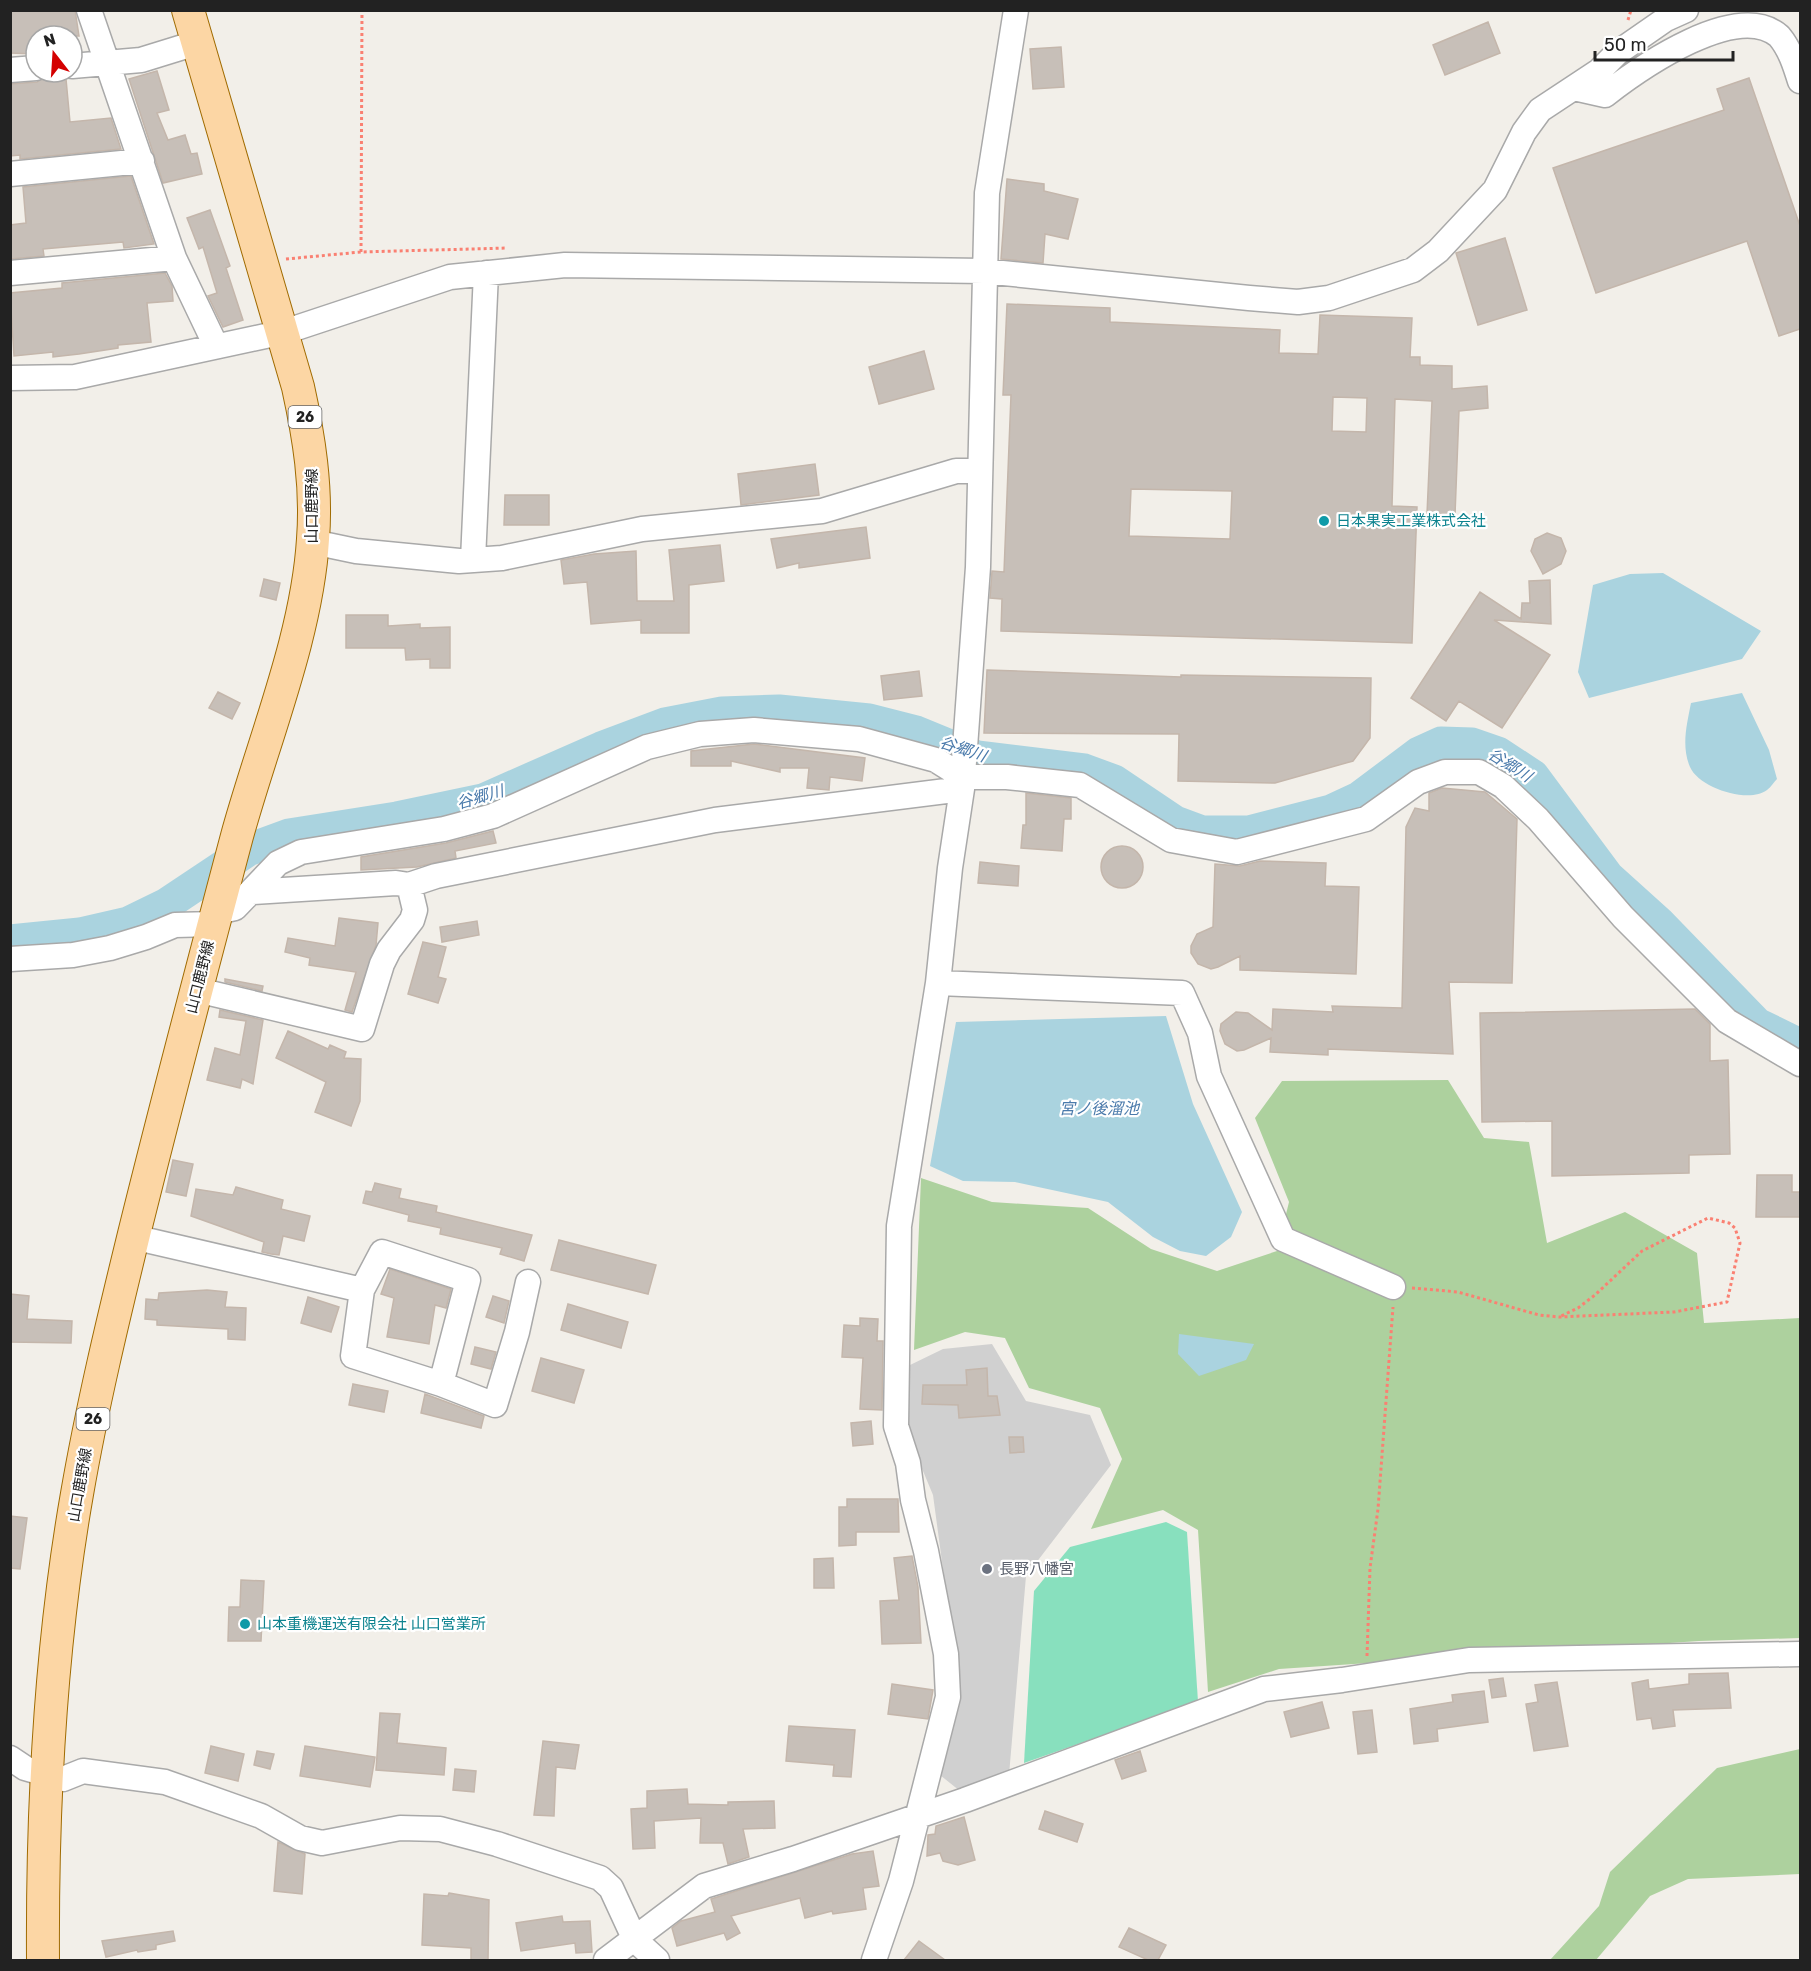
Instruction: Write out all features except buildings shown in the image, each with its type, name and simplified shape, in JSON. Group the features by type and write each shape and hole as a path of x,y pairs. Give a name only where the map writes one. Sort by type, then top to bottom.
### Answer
{"main road":[{"name":"山口鹿野線","path":"43,1960 43,1863 51,1696 77,1495 133,1238 196,990 226,904 239,830 285,678 301,611 313,542 314,496 310,440 284,332 188,10"}],"street":[{"path":"89,10 174,258 216,346"},
{"path":"874,1960 901,1881 948,1696 946,1654 926,1551 913,1500 908,1463 896,1426 899,1226 938,983 950,868 963,777 978,567 983,271 987,193 1016,10"},
{"path":"10,378 75,377 284,332 450,277 565,265 983,271 1298,302 1329,298 1413,270 1438,251 1495,190 1524,132 1540,110 1599,71 1617,53 1666,19 1686,10"},
{"path":"1574,88 1605,95 1645,64 1692,35 1720,21 1742,18 1761,22 1778,34 1790,52 1800,81"},
{"path":"84,65 141,60 196,43"},
{"path":"10,174 142,161"},
{"path":"10,273 174,258"},
{"path":"473,560 486,273"},
{"path":"313,542 390,556 473,560 502,558 642,529 822,511 956,471 980,471"},
{"path":"226,904 278,863 301,852 444,829 493,816 647,747 700,734 754,730 859,739 936,760 963,777"},
{"path":"10,959 73,955 110,948 146,937 226,904 396,883 409,885 436,876 715,820 963,777 1007,777 1080,785 1171,840 1237,852 1366,819 1418,782 1445,772 1479,772 1503,786 1538,819 1623,917 1727,1021 1800,1064"},
{"path":"196,990 362,1029 382,964 389,950 412,920 415,910 409,885"},
{"path":"938,983 1182,993 1200,1033 1209,1076 1283,1239 1393,1287"},
{"path":"133,1238 362,1290"},
{"path":"441,1384 468,1280 382,1252 362,1290 353,1356 441,1384 495,1405 528,1282"},
{"path":"606,1960 704,1886 793,1859 1092,1755 1264,1689 1469,1660 1800,1654"},
{"path":"10,1758 25,1768 63,1779 83,1771 165,1782 261,1816 300,1838 322,1843 400,1828 440,1829 498,1844 600,1878 611,1888 635,1940 657,1960"}],"path":[{"path":"361,252 362,10"},
{"path":"1366,1676 1370,1568 1385,1417 1393,1287 1458,1292 1539,1315 1559,1317 1674,1312 1727,1302 1740,1243 1735,1228 1715,1218 1702,1220 1674,1237 1642,1251 1595,1295 1578,1308 1559,1317"}],"shaded area":[{"name":"長野八幡宮","path":"992,1344 1026,1401 1090,1415 1111,1465 1026,1576 1009,1775 960,1791 940,1775 950,1621 933,1495 911,1442 904,1387 908,1366 943,1349"}],"green space":[{"path":"1448,1080 1484,1138 1529,1142 1547,1243 1625,1212 1697,1253 1704,1323 1800,1318 1800,1638 1699,1641 1279,1669 1208,1692 1198,1530 1163,1510 1091,1529 1122,1459 1100,1408 1029,1388 1005,1338 965,1332 914,1350 921,1178 992,1202 1088,1208 1151,1249 1217,1271 1277,1251 1289,1202 1255,1118 1282,1081"},
{"path":"1166,1522 1187,1532 1198,1702 1024,1763 1034,1591 1070,1547"},
{"path":"1800,1749 1800,1874 1688,1879 1650,1896 1596,1960 1550,1960 1599,1906 1610,1872 1717,1768"}],"water":[{"path":"1663,573 1761,631 1742,659 1589,698 1578,672 1593,585 1630,574"},
{"path":"1742,693 1769,750 1777,779 1767,790 1759,794 1737,794 1714,787 1695,775 1687,759 1686,735 1691,703"},
{"name":"宮ノ後溜池","path":"1166,1016 1193,1104 1242,1212 1231,1237 1206,1256 1180,1251 1153,1237 1108,1202 1015,1182 963,1181 930,1166 956,1022"},
{"path":"1179,1334 1254,1344 1246,1360 1199,1376 1178,1354"}],"waterway":[{"name":"谷郷川","path":"10,941 80,934 128,923 167,904 248,850 289,835 397,818 483,800 601,748 665,724 722,713 779,711 869,720 916,732 977,757 1084,770 1114,781 1175,822 1202,832 1249,832 1331,811 1359,798 1419,753 1441,743 1472,744 1498,753 1533,776 1608,877 1659,923 1757,1024 1800,1045"}],"place":[{"name":"日本果実工業株式会社","path":"1324,521"},
{"name":"長野八幡宮","path":"987,1569"},
{"name":"山本重機運送有限会社 山口営業所","path":"245,1624"}]}
